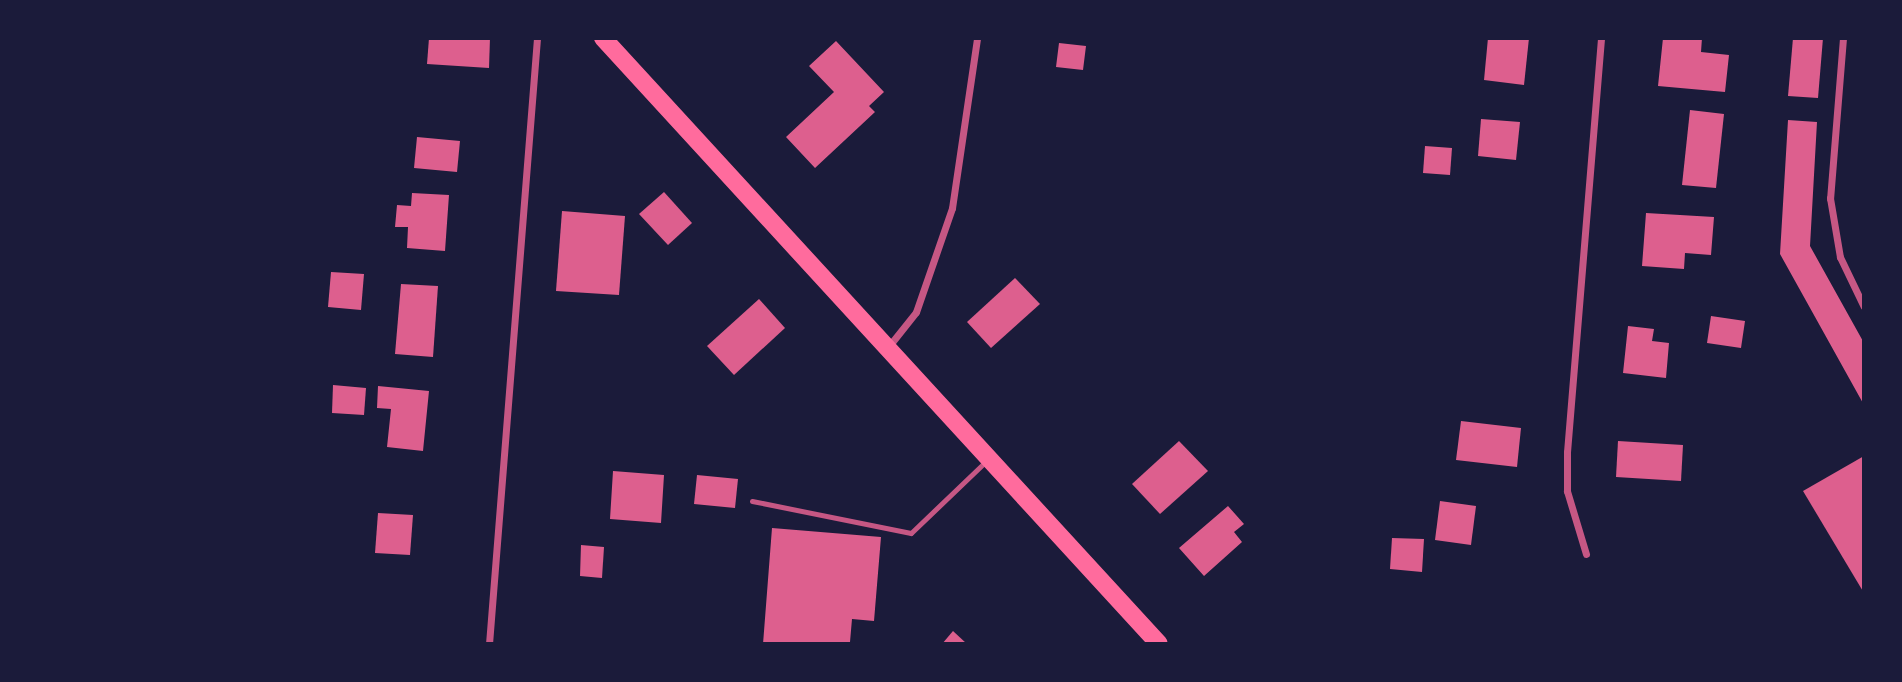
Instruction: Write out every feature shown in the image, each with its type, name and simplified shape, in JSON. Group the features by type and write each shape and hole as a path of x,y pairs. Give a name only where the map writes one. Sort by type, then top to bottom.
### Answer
{"main road":[{"path":"603,38 889,346 1159,643"}],"street":[{"path":"489,643 537,38"},
{"path":"889,346 916,312 948,219 976,38"},
{"path":"1586,554 1571,510 1567,452 1601,38"},
{"path":"1843,38 1830,198 1840,257 1864,307"}],"lane":[{"path":"752,501 911,533 990,457"}],"building":[{"path":"429,38 490,38 489,68 427,64"},
{"path":"1488,38 1529,38 1524,85 1484,80"},
{"path":"1663,38 1702,38 1701,52 1729,55 1725,92 1658,86"},
{"path":"1793,38 1823,38 1818,98 1788,96"},
{"path":"836,41 884,92 869,106 875,112 815,168 786,137 834,92 809,66"},
{"path":"1059,43 1086,46 1083,70 1056,67"},
{"path":"1690,110 1724,114 1716,188 1682,185"},
{"path":"1481,119 1520,122 1516,160 1478,156"},
{"path":"1788,120 1817,122 1810,246 1864,343 1864,405 1780,254"},
{"path":"417,137 460,141 457,172 414,168"},
{"path":"1425,146 1452,148 1450,175 1423,173"},
{"path":"664,192 692,223 668,245 639,214"},
{"path":"412,193 449,195 445,251 407,248 408,227 395,227 397,205 411,206"},
{"path":"562,211 625,216 619,295 556,291"},
{"path":"1646,213 1714,217 1711,255 1685,253 1684,269 1642,266"},
{"path":"331,272 364,274 361,310 328,307"},
{"path":"1015,278 1040,304 991,348 967,322"},
{"path":"401,284 438,286 433,357 395,354"},
{"path":"759,299 785,328 734,375 707,346"},
{"path":"1711,316 1745,321 1741,348 1707,343"},
{"path":"1628,326 1654,329 1652,341 1669,343 1666,378 1623,373"},
{"path":"333,385 366,388 364,415 332,413"},
{"path":"378,386 429,391 423,451 387,447 391,409 377,408"},
{"path":"1461,421 1521,428 1517,467 1456,460"},
{"path":"1179,441 1208,471 1160,514 1132,484"},
{"path":"1618,441 1683,445 1681,481 1616,477"},
{"path":"1864,456 1864,593 1803,491"},
{"path":"613,471 664,475 661,523 610,519"},
{"path":"697,475 738,479 735,508 694,504"},
{"path":"1440,501 1476,506 1471,545 1435,540"},
{"path":"1228,506 1244,524 1234,532 1242,542 1204,576 1179,548"},
{"path":"378,513 413,515 410,555 375,553"},
{"path":"772,528 881,537 874,621 852,619 850,642 763,644"},
{"path":"1392,538 1424,539 1422,572 1390,569"},
{"path":"581,545 604,547 602,578 580,576"},
{"path":"953,631 967,644 942,644"}]}
